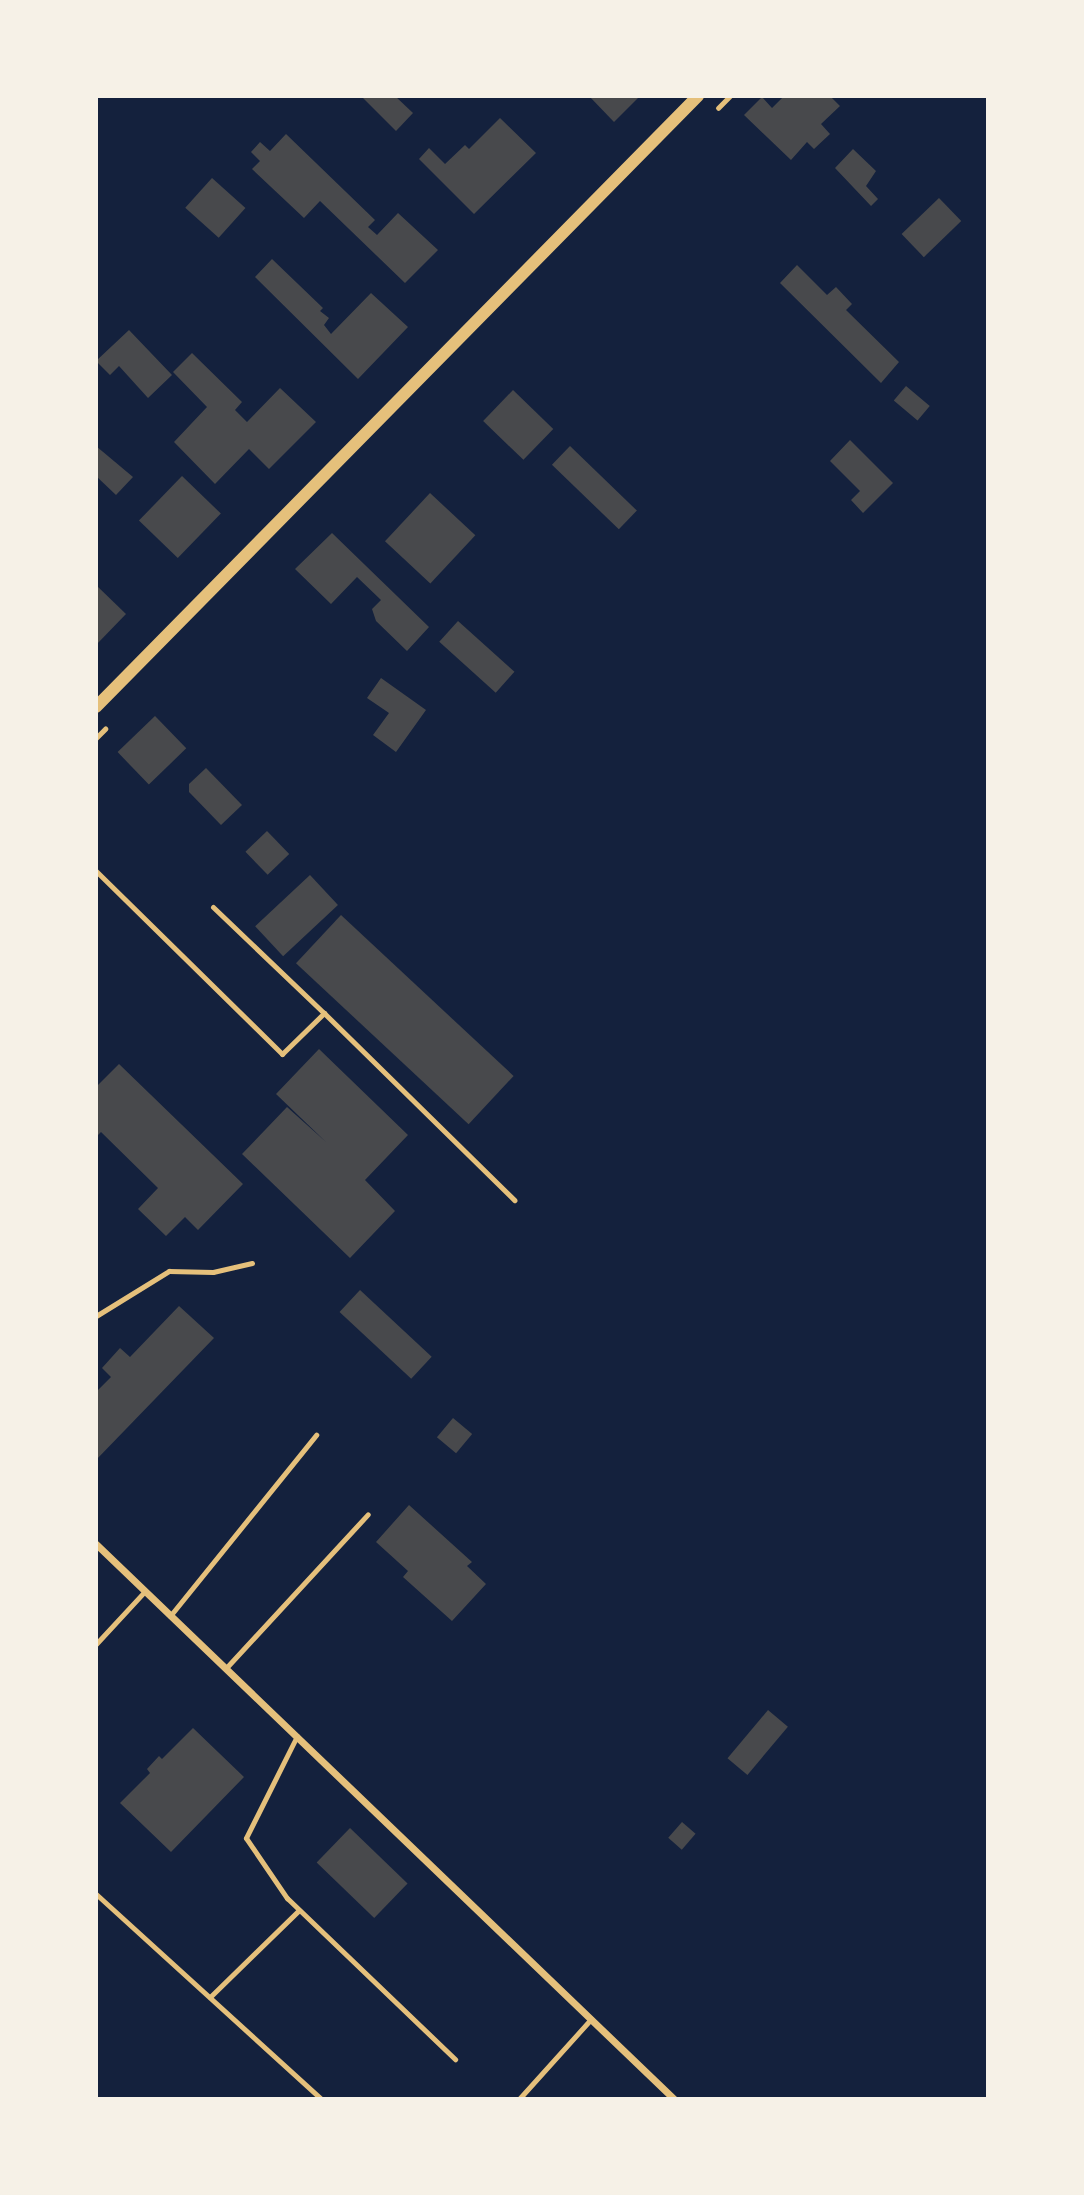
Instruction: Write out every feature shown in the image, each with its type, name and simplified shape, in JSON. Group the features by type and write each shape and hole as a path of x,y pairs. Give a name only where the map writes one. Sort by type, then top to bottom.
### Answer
{"street":[{"path":"96,707 698,96"},
{"path":"96,1544 674,2099"}],"lane":[{"path":"96,871 282,1054 324,1013"},
{"path":"213,907 514,1200"},
{"path":"96,1316 169,1271 213,1272 252,1263"},
{"path":"170,1616 316,1435"},
{"path":"226,1668 369,1514"},
{"path":"96,1644 145,1591"},
{"path":"297,1736 246,1838 299,1910 455,2059"},
{"path":"96,1894 321,2099"},
{"path":"210,1997 299,1910"},
{"path":"519,2099 591,2019"}],"building":[{"path":"361,96 395,96 413,113 396,131"},
{"path":"589,96 640,96 614,122"},
{"path":"784,96 830,96 840,106 821,124 830,134 814,149 807,142 791,160 744,115 762,97 772,108"},
{"path":"500,118 536,153 474,214 419,159 429,148 445,164 465,145 469,149"},
{"path":"286,134 375,220 368,227 377,235 398,213 438,250 405,283 320,201 304,218 252,169 260,161 251,152 260,142 270,151"},
{"path":"853,149 876,171 866,186 878,199 871,206 835,168"},
{"path":"212,178 245,208 219,238 185,208"},
{"path":"939,198 961,221 924,257 902,234"},
{"path":"272,259 323,308 320,311 329,318 324,325 331,334 371,293 408,327 358,379 255,277"},
{"path":"797,265 827,295 836,287 852,304 846,310 899,362 881,383 780,283"},
{"path":"129,330 172,375 148,398 119,366 110,375 96,361"},
{"path":"192,353 242,402 235,410 247,422 280,388 316,422 269,469 249,449 215,484 174,442 207,407 173,372"},
{"path":"906,386 930,406 918,420 894,401"},
{"path":"513,390 553,429 523,460 483,421"},
{"path":"850,440 893,483 863,513 851,500 860,491 830,461"},
{"path":"96,446 133,477 116,495 96,476"},
{"path":"570,446 637,511 619,529 552,465"},
{"path":"182,476 221,514 178,558 139,521"},
{"path":"430,493 475,535 430,584 385,541"},
{"path":"332,533 429,627 407,651 376,621 372,609 381,600 357,577 331,604 295,569"},
{"path":"96,585 126,614 96,645"},
{"path":"458,621 514,672 496,693 439,642"},
{"path":"381,678 426,710 396,752 373,735 389,713 367,698"},
{"path":"155,716 186,748 149,784 118,752"},
{"path":"206,768 242,805 221,825 189,792 189,784"},
{"path":"267,831 289,854 268,875 245,852"},
{"path":"310,875 338,905 283,956 255,926"},
{"path":"341,915 514,1076 469,1124 296,963"},
{"path":"319,1049 408,1135 365,1180 395,1211 350,1258 242,1154 287,1107 326,1142 276,1094"},
{"path":"119,1064 243,1184 198,1230 185,1217 166,1236 138,1209 158,1188 101,1132 96,1137 96,1087"},
{"path":"360,1290 432,1357 411,1379 340,1312"},
{"path":"179,1306 214,1338 96,1460 96,1392 111,1377 102,1368 120,1348 130,1357"},
{"path":"453,1418 472,1434 456,1453 437,1437"},
{"path":"409,1505 472,1562 467,1566 486,1584 452,1621 403,1577 408,1571 376,1542"},
{"path":"768,1710 788,1727 747,1775 728,1758"},
{"path":"193,1728 244,1777 171,1852 120,1803 150,1773 147,1769 159,1756 162,1759"},
{"path":"682,1822 696,1834 682,1850 668,1838"},
{"path":"350,1828 408,1884 374,1918 317,1863"}]}
